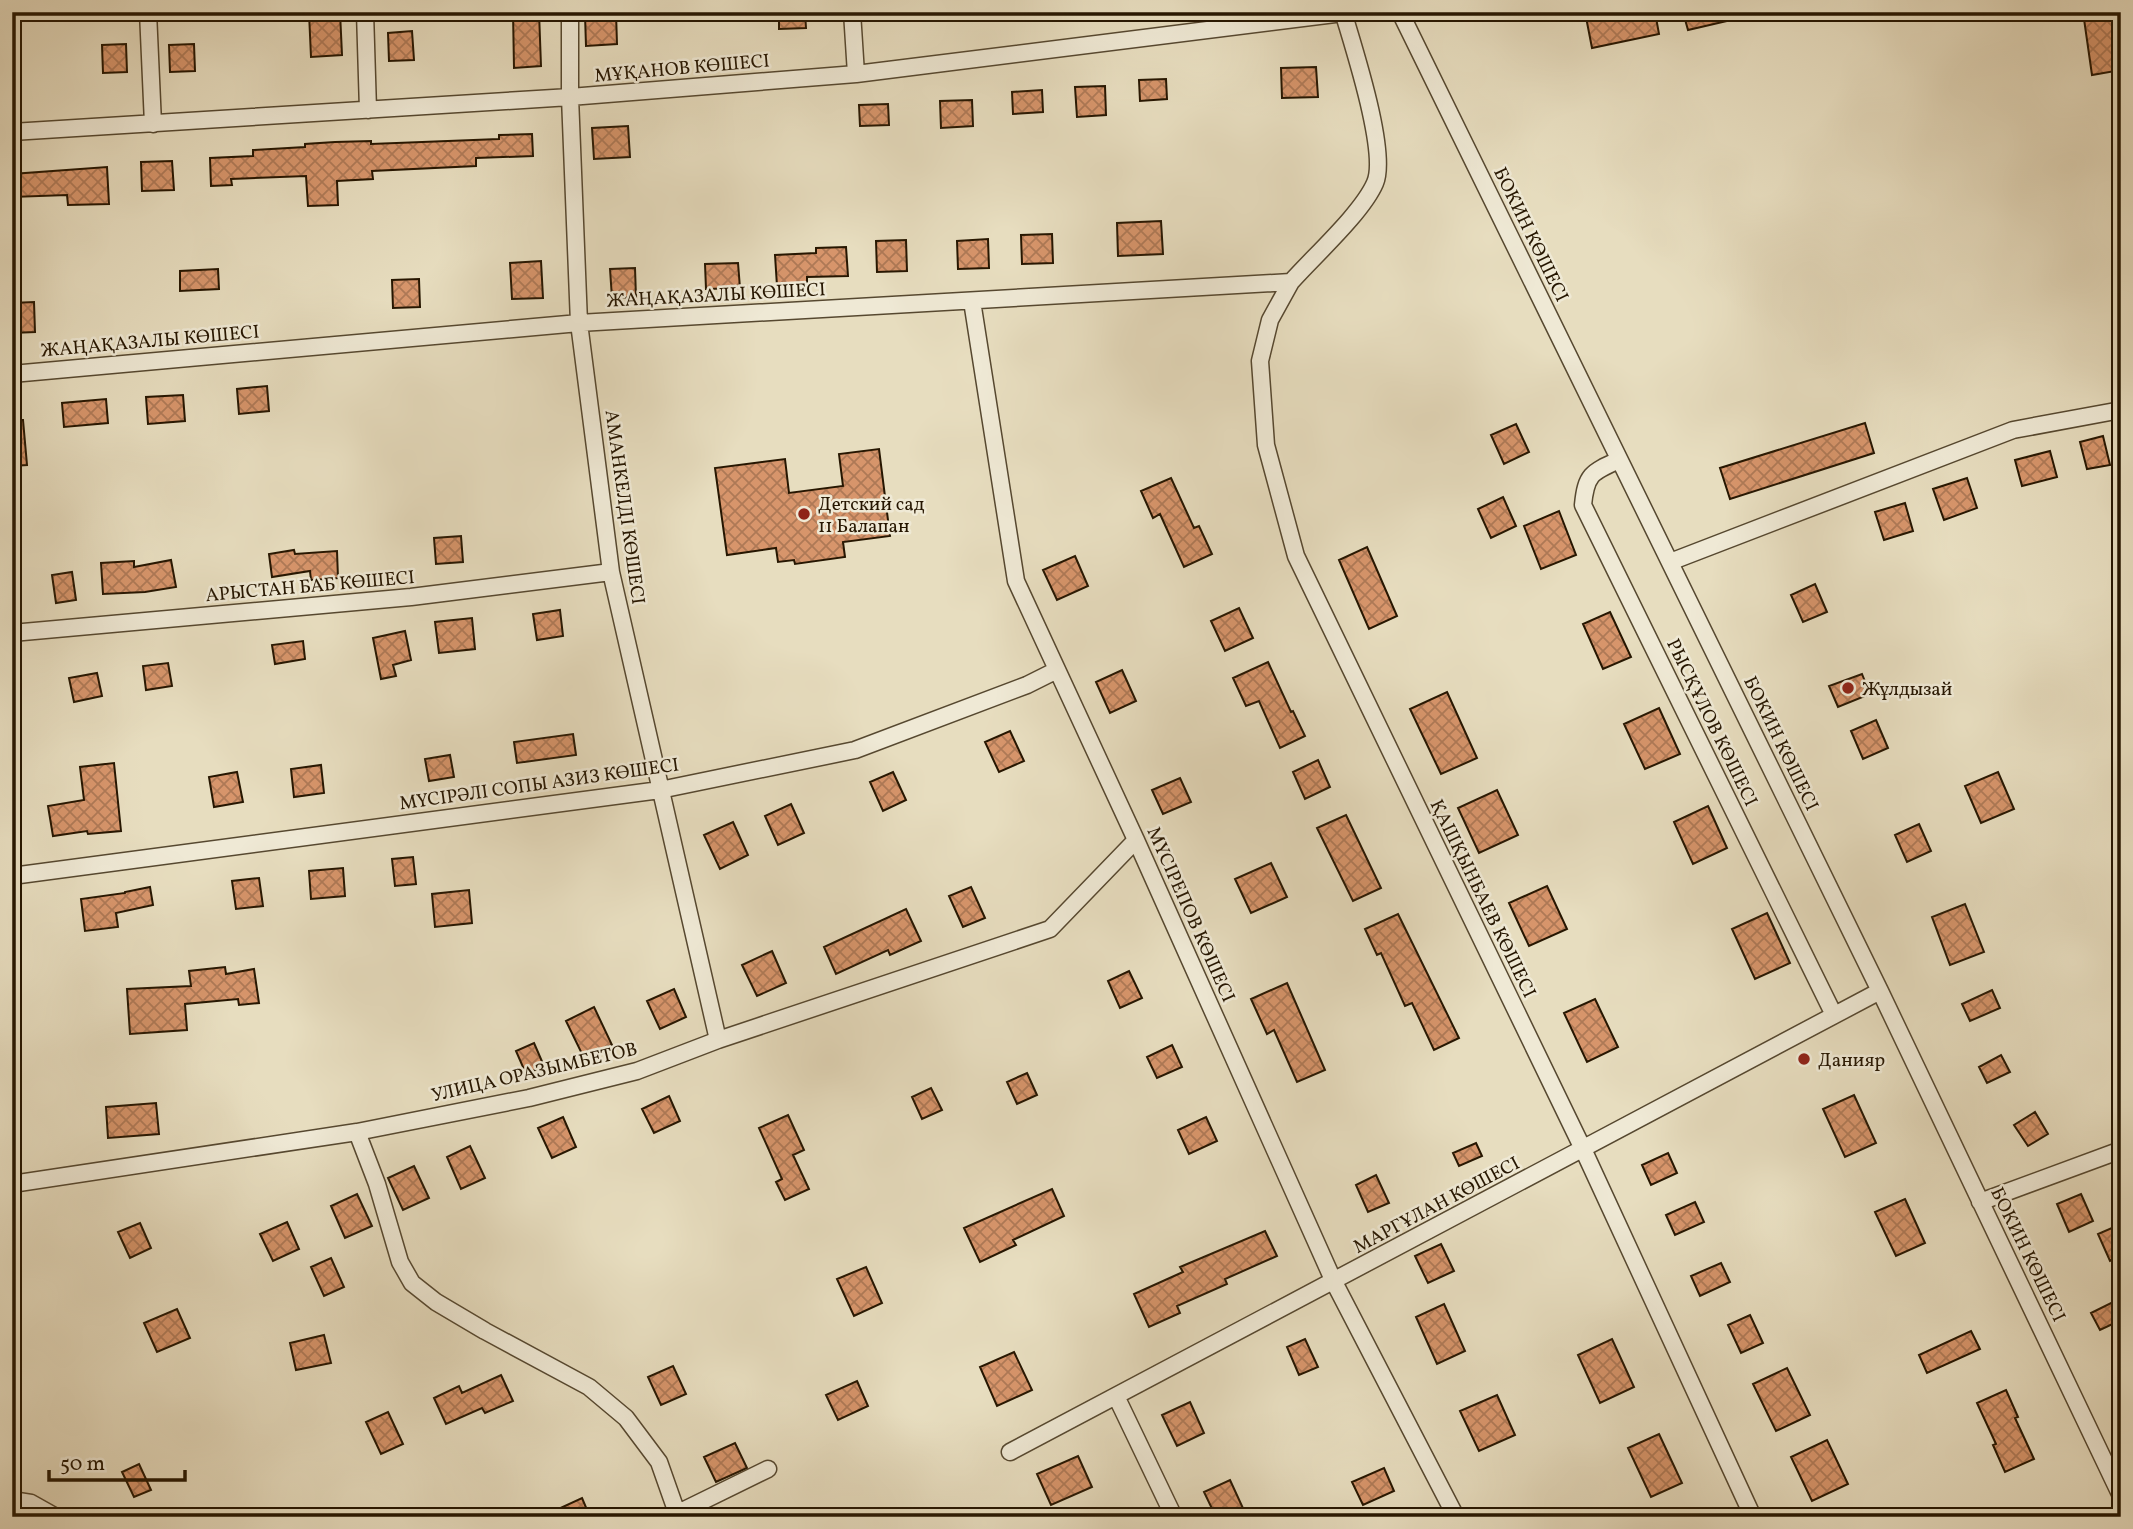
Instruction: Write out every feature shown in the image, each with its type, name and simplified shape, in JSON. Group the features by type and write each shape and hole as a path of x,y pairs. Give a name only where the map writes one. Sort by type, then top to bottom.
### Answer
{"street":[{"path":"148,12 152,124"},
{"path":"365,12 368,110"},
{"name":"АМАНКЕЛДІ КӨШЕСІ","path":"570,12 570,97 579,323 611,572 718,1040"},
{"path":"852,12 856,74"},
{"name":"БОКИН КӨШЕСІ","path":"1400,12 1880,991 2121,1496"},
{"path":"1290,282 1365,201 1376,180 1376,148 1365,85 1348,14"},
{"name":"МҰҚАНОВ КӨШЕСІ","path":"12,132 570,97 856,74 1348,14"},
{"name":"ЖАҢАҚАЗАЛЫ КӨШЕСІ","path":"12,374 579,323 1290,282"},
{"name":"ҚАШҚЫНБАЕВ КӨШЕСІ","path":"1290,282 1270,320 1260,361 1266,444 1296,556 1583,1149 1753,1517"},
{"name":"МҮСІРЕПОВ КӨШЕСІ","path":"972,301 1016,581 1136,839 1334,1282 1456,1517"},
{"path":"1670,562 2013,430 2121,410"},
{"name":"РЫСҚҰЛОВ КӨШЕСІ","path":"1619,460 1594,472 1585,484 1583,505 1834,1015"},
{"name":"АРЫСТАН БАБ КӨШЕСІ","path":"12,633 411,597 611,572"},
{"name":"МҮСІРӘЛІ СОПЫ АЗИЗ КӨШЕСІ","path":"12,876 660,790 855,750 1027,685 1057,670"},
{"name":"УЛИЦА ОРАЗЫМБЕТОВ","path":"12,1184 357,1132 529,1098 637,1071 718,1040 1051,929 1136,839"},
{"name":"МАРГҰЛАН КӨШЕСІ","path":"1010,1452 1880,991"},
{"path":"357,1132 377,1184 400,1262 412,1283 445,1308 589,1387 626,1418 659,1462 673,1515 768,1469"},
{"path":"1980,1202 2121,1150"},
{"path":"1116,1396 1174,1517"},
{"path":"12,1500 31,1503 56,1517"}],"building":[{"path":"340,12 342,55 311,57 309,13"},
{"path":"513,12 539,12 541,66 514,68"},
{"path":"779,12 805,12 806,28 779,29"},
{"path":"1585,12 1655,12 1659,34 1592,48"},
{"path":"1683,12 1740,12 1740,18 1688,30"},
{"path":"2083,12 2121,12 2121,70 2092,75"},
{"path":"616,13 617,44 586,46 585,15"},
{"path":"412,31 414,60 389,61 388,33"},
{"path":"126,44 127,72 103,73 102,45"},
{"path":"194,44 195,71 170,72 169,45"},
{"path":"1316,67 1318,97 1282,98 1281,68"},
{"path":"1166,79 1167,99 1140,101 1139,80"},
{"path":"1105,86 1106,115 1077,117 1075,87"},
{"path":"1042,90 1043,112 1013,114 1012,92"},
{"path":"972,100 973,126 941,128 940,101"},
{"path":"888,104 889,125 860,126 859,105"},
{"path":"628,126 630,157 594,159 592,128"},
{"path":"532,134 533,156 476,158 476,166 372,171 373,179 337,181 338,205 308,206 306,176 231,179 232,185 211,186 210,158 253,156 253,150 335,142 371,141 371,144 499,139 499,135"},
{"path":"172,161 174,190 142,191 141,162"},
{"path":"107,167 109,204 68,205 67,195 12,197 12,174"},
{"path":"1161,221 1163,254 1118,256 1117,223"},
{"path":"1052,234 1053,263 1022,264 1021,235"},
{"path":"988,239 989,268 958,269 957,241"},
{"path":"906,240 907,271 877,272 876,241"},
{"path":"846,247 848,276 807,277 807,284 777,286 775,255 816,253 816,248"},
{"path":"541,261 543,298 512,299 510,263"},
{"path":"738,263 740,288 706,289 705,264"},
{"path":"635,268 636,297 612,298 610,269"},
{"path":"218,269 219,289 180,291 180,271"},
{"path":"419,279 420,307 393,308 392,280"},
{"path":"34,302 35,332 12,333 12,303"},
{"path":"267,386 269,411 239,414 237,389"},
{"path":"183,395 185,421 148,424 146,397"},
{"path":"106,399 108,423 64,427 62,403"},
{"path":"12,420 23,420 27,465 12,466"},
{"path":"1865,423 1874,453 1730,499 1720,468"},
{"path":"1516,424 1529,452 1504,464 1491,435"},
{"path":"2103,436 2110,465 2087,469 2080,442"},
{"name":"Детский сад 11 Балапан","path":"879,449 890,536 843,542 845,557 795,564 794,560 778,562 776,548 727,555 715,468 785,459 789,493 843,486 839,454"},
{"path":"2050,451 2057,477 2022,486 2015,460"},
{"path":"1171,478 1194,528 1199,526 1212,554 1184,567 1160,514 1153,518 1141,491"},
{"path":"1967,478 1977,508 1944,520 1933,489"},
{"path":"1503,497 1516,526 1491,538 1478,509"},
{"path":"1905,503 1913,531 1884,540 1875,512"},
{"path":"1559,511 1576,555 1541,569 1524,526"},
{"path":"461,536 463,562 436,564 434,538"},
{"path":"1367,547 1397,616 1369,629 1339,560"},
{"path":"294,550 295,554 337,551 338,578 311,580 310,571 272,577 269,554"},
{"path":"1075,556 1088,586 1057,600 1043,570"},
{"path":"171,560 176,587 103,594 101,563 134,561 134,567"},
{"path":"72,572 76,600 56,603 52,575"},
{"path":"1815,584 1827,612 1803,622 1791,595"},
{"path":"1239,608 1253,638 1225,651 1211,621"},
{"path":"560,610 563,636 537,640 533,614"},
{"path":"1610,612 1631,657 1603,669 1583,624"},
{"path":"472,618 475,649 439,653 435,622"},
{"path":"405,631 411,660 393,665 396,676 381,679 373,638"},
{"path":"303,641 305,659 275,664 272,645"},
{"path":"1268,662 1305,736 1280,748 1259,701 1246,706 1233,678"},
{"path":"168,663 172,686 146,690 143,666"},
{"path":"1122,670 1136,701 1110,713 1096,682"},
{"path":"97,673 102,696 74,702 69,678"},
{"path":"1862,674 1870,694 1838,707 1829,686"},
{"path":"1447,692 1477,758 1441,774 1410,709"},
{"path":"1659,708 1680,754 1645,769 1624,724"},
{"path":"1876,720 1888,748 1863,759 1851,731"},
{"path":"1010,731 1024,761 999,772 985,742"},
{"path":"573,734 576,755 517,763 514,742"},
{"path":"450,755 454,777 429,781 425,759"},
{"path":"1318,760 1330,787 1305,799 1293,772"},
{"path":"114,763 121,831 88,834 87,831 53,836 48,806 84,800 80,767"},
{"path":"321,765 324,793 294,797 291,769"},
{"path":"237,772 243,802 214,807 209,777"},
{"path":"893,772 906,800 883,811 870,782"},
{"path":"1998,772 2014,809 1981,823 1965,786"},
{"path":"1180,778 1191,802 1163,814 1152,790"},
{"path":"1497,790 1518,835 1479,853 1458,808"},
{"path":"791,804 804,833 778,845 765,816"},
{"path":"1708,806 1727,848 1693,864 1674,822"},
{"path":"1346,815 1381,888 1353,901 1317,828"},
{"path":"733,822 748,855 720,869 704,835"},
{"path":"1919,824 1931,851 1907,862 1895,835"},
{"path":"413,857 416,884 395,886 392,859"},
{"path":"1271,863 1287,897 1251,913 1235,879"},
{"path":"343,868 345,896 311,899 309,871"},
{"path":"259,878 263,906 236,909 232,881"},
{"path":"1547,886 1567,929 1529,946 1509,903"},
{"path":"150,887 153,905 116,913 118,927 85,931 81,899"},
{"path":"971,887 985,918 963,927 949,896"},
{"path":"469,890 472,923 435,927 432,894"},
{"path":"1965,904 1984,952 1950,965 1932,917"},
{"path":"906,909 921,941 890,955 888,950 836,974 824,947"},
{"path":"1767,913 1790,963 1755,979 1732,929"},
{"path":"1398,914 1459,1038 1434,1050 1412,1003 1405,1006 1381,953 1377,955 1365,929"},
{"path":"772,951 786,983 757,996 742,965"},
{"path":"225,967 226,974 254,969 259,1003 239,1005 238,999 185,1004 187,1030 130,1034 127,989 191,986 189,971"},
{"path":"1129,971 1142,998 1120,1008 1108,981"},
{"path":"1287,983 1325,1070 1297,1082 1274,1030 1267,1034 1251,999"},
{"path":"674,989 686,1017 660,1029 647,1001"},
{"path":"1992,990 2000,1008 1970,1021 1962,1004"},
{"path":"1595,999 1618,1047 1587,1062 1564,1013"},
{"path":"594,1007 612,1045 584,1058 566,1021"},
{"path":"534,1043 544,1066 526,1074 516,1051"},
{"path":"1172,1045 1182,1067 1157,1078 1147,1057"},
{"path":"2001,1055 2010,1072 1987,1083 1979,1067"},
{"path":"1027,1073 1037,1095 1017,1104 1007,1082"},
{"path":"931,1088 942,1110 922,1119 912,1097"},
{"path":"1854,1095 1876,1143 1845,1157 1823,1109"},
{"path":"669,1096 680,1121 654,1133 642,1109"},
{"path":"156,1103 159,1134 108,1138 106,1107"},
{"path":"2035,1112 2048,1134 2028,1146 2014,1125"},
{"path":"788,1115 804,1150 793,1155 809,1189 785,1200 776,1182 782,1179 759,1128"},
{"path":"563,1117 576,1147 552,1158 538,1128"},
{"path":"1206,1117 1217,1141 1189,1154 1178,1130"},
{"path":"1476,1143 1482,1156 1459,1166 1453,1153"},
{"path":"470,1146 485,1178 461,1189 447,1157"},
{"path":"1668,1153 1677,1173 1651,1185 1642,1165"},
{"path":"414,1166 429,1198 403,1210 388,1178"},
{"path":"1376,1175 1389,1203 1368,1212 1356,1185"},
{"path":"1052,1189 1064,1216 1013,1240 1016,1245 980,1262 964,1228"},
{"path":"357,1194 372,1226 345,1238 331,1206"},
{"path":"2081,1194 2093,1221 2069,1232 2057,1204"},
{"path":"1905,1199 1925,1243 1896,1256 1875,1212"},
{"path":"1695,1202 1704,1222 1675,1235 1666,1215"},
{"path":"287,1222 299,1249 273,1261 260,1234"},
{"path":"140,1223 151,1248 130,1258 118,1232"},
{"path":"2121,1224 2121,1256 2110,1261 2098,1234"},
{"path":"1265,1231 1277,1256 1225,1279 1227,1284 1177,1306 1180,1313 1149,1327 1134,1294 1183,1272 1180,1267"},
{"path":"1441,1244 1454,1271 1428,1283 1415,1256"},
{"path":"331,1258 344,1287 324,1296 311,1267"},
{"path":"1721,1263 1730,1282 1700,1296 1691,1276"},
{"path":"866,1267 882,1303 854,1316 837,1279"},
{"path":"2121,1298 2121,1320 2100,1330 2091,1313"},
{"path":"1444,1304 1465,1351 1437,1364 1416,1317"},
{"path":"177,1309 190,1338 157,1352 144,1323"},
{"path":"1750,1315 1763,1343 1741,1353 1728,1325"},
{"path":"1971,1331 1980,1349 1927,1373 1919,1355"},
{"path":"324,1335 331,1363 296,1370 290,1343"},
{"path":"1305,1339 1318,1367 1299,1375 1287,1347"},
{"path":"1612,1339 1634,1387 1600,1403 1578,1355"},
{"path":"1014,1352 1032,1390 997,1406 980,1367"},
{"path":"673,1366 686,1394 661,1405 648,1377"},
{"path":"1787,1368 1810,1415 1776,1431 1753,1384"},
{"path":"501,1375 513,1401 485,1413 482,1408 446,1424 434,1398 459,1386 462,1393"},
{"path":"857,1381 868,1406 838,1420 826,1395"},
{"path":"2006,1390 2018,1417 2015,1418 2034,1459 2005,1472 1993,1445 1996,1444 1977,1403"},
{"path":"1497,1395 1515,1435 1479,1451 1460,1411"},
{"path":"1190,1402 1204,1433 1177,1446 1162,1415"},
{"path":"388,1412 403,1444 381,1454 366,1422"},
{"path":"1659,1434 1682,1483 1651,1497 1628,1448"},
{"path":"1827,1440 1848,1484 1812,1501 1791,1457"},
{"path":"735,1443 747,1468 716,1482 704,1457"},
{"path":"1078,1456 1092,1487 1051,1505 1037,1474"},
{"path":"139,1464 151,1490 134,1497 122,1472"},
{"path":"1384,1468 1394,1491 1363,1505 1352,1482"},
{"path":"1230,1480 1247,1517 1216,1517 1204,1492"},
{"path":"582,1498 590,1517 541,1517"}],"place":[{"name":"Детский сад 11 Балапан","path":"804,514"},
{"name":"Жұлдызай","path":"1848,688"},
{"name":"Данияр","path":"1804,1059"}]}
